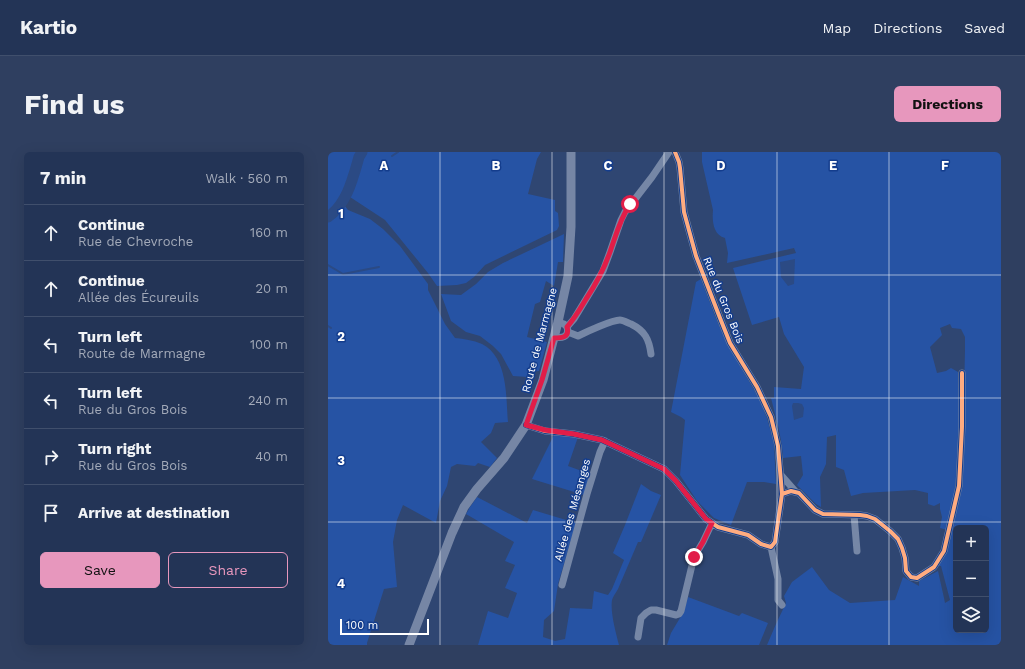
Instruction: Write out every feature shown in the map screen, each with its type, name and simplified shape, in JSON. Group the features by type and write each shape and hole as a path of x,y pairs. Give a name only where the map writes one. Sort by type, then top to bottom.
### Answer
{"main road":[{"name":"Route de Marmagne","path":"409,645 464,507 504,458 526,425 542,380 558,322 568,276 571,221 571,152"}],"street":[{"path":"554,338 562,338 566,336 574,319 603,271 625,212 669,152"},
{"name":"Rue du Gros Bois","path":"675,152 680,168 684,212 696,256 730,343 757,386 771,417 778,446 782,494 775,542 771,547"},
{"path":"558,322 564,324 568,330 578,336 612,322 619,320 627,322 638,328 644,334 650,344 651,354"},
{"path":"781,475 815,510 823,514 867,516 875,519 890,531 898,540 905,558 906,571 911,578 917,578 934,567 944,551 959,486 962,427 962,373"},
{"path":"526,425 545,430 574,434 605,442 664,469 676,481 706,519 718,527 748,535 761,544 771,547 778,579 778,600 782,605"},
{"name":"Allée des Mésanges","path":"562,585 600,452 605,442"},
{"path":"782,494 791,491 796,492"},
{"path":"854,515 857,551"},
{"path":"638,637 641,618 651,610 676,616 679,614 694,557 712,523"}],"shaded area":[{"path":"328,152 541,152 537,159 528,194 555,200 555,211 558,213 559,226 557,230 485,265 466,283 437,286 385,220 350,197 339,198 348,210 370,219 383,229 400,246 428,284 428,290 445,324 455,338 482,344 497,358 504,378 507,401 508,422 495,423 491,433 481,442 497,458 490,467 478,463 475,466 457,464 451,467 447,486 440,501 436,523 403,505 397,520 393,542 397,587 384,589 367,645 328,645"},
{"path":"702,152 1001,152 1001,645 767,645 786,603 784,596 792,582 812,567 829,590 850,603 895,600 903,577 919,586 919,581 938,571 945,603 950,600 941,566 938,566 962,486 965,337 961,329 952,328 950,324 940,328 942,335 930,347 937,373 951,368 958,372 959,431 957,471 955,491 947,530 940,528 942,517 940,503 934,506 928,504 928,493 915,490 863,493 851,496 844,470 836,467 836,435 827,437 826,464 820,477 821,507 797,485 803,475 801,456 783,458 780,436 771,398 774,398 774,387 801,389 804,367 784,334 779,317 752,325 733,268 796,253 794,248 727,263 728,253 725,238 718,234 714,227 713,210 702,162"},
{"path":"564,234 563,262 558,262 554,286 546,281 540,302 535,304 527,337 547,342 539,371 530,372 528,377 513,376 501,354 493,346 480,336 466,332 451,321 441,294 461,295 476,284 488,272 503,263"},
{"path":"795,259 794,284 788,286 781,277 780,262"},
{"path":"701,279 728,345 760,400 774,443 776,484 747,482 731,525 714,518 697,501 680,475 685,420 671,412 696,282"},
{"path":"793,403 802,404 804,408 803,417 794,420"},
{"path":"554,435 578,437 568,466 590,474 584,495 532,479"},
{"path":"641,484 651,491 661,495 641,542 638,542 612,600 615,629 619,645 478,645 488,611 508,618 517,593 505,588 515,565 505,561 514,542 466,514 477,497 527,523 533,510 576,523 558,584 554,611 544,620 543,637 555,641 565,639 570,608 592,609 594,591 608,595 612,589 624,560 613,553"},
{"path":"688,597 739,616 742,613 768,623 759,645 667,645 671,633 683,613"}],"waterway":[{"path":"328,217 335,212 345,198 362,152"},
{"path":"392,156 398,152"},
{"path":"328,265 343,274 379,267"}],"cycle path":[{"path":"526,425 545,431 574,434 602,440 664,469 676,481 706,519 718,527 748,535 761,544 771,547 775,542 782,494 778,446 771,417 757,387 730,343 696,256 684,212 680,168 675,152"},
{"path":"782,494 791,491 799,493 815,510 823,514 860,515 875,519 898,539 905,558 906,571 911,577 917,578 934,567 944,551 959,486 962,427 962,373"}],"route":[{"path":"630,204 621,220 603,271 598,280 574,319 567,327 568,332 566,336 562,338 554,338 542,380 526,425 545,430 602,440 664,469 676,481 706,519 712,523 694,557"}]}
